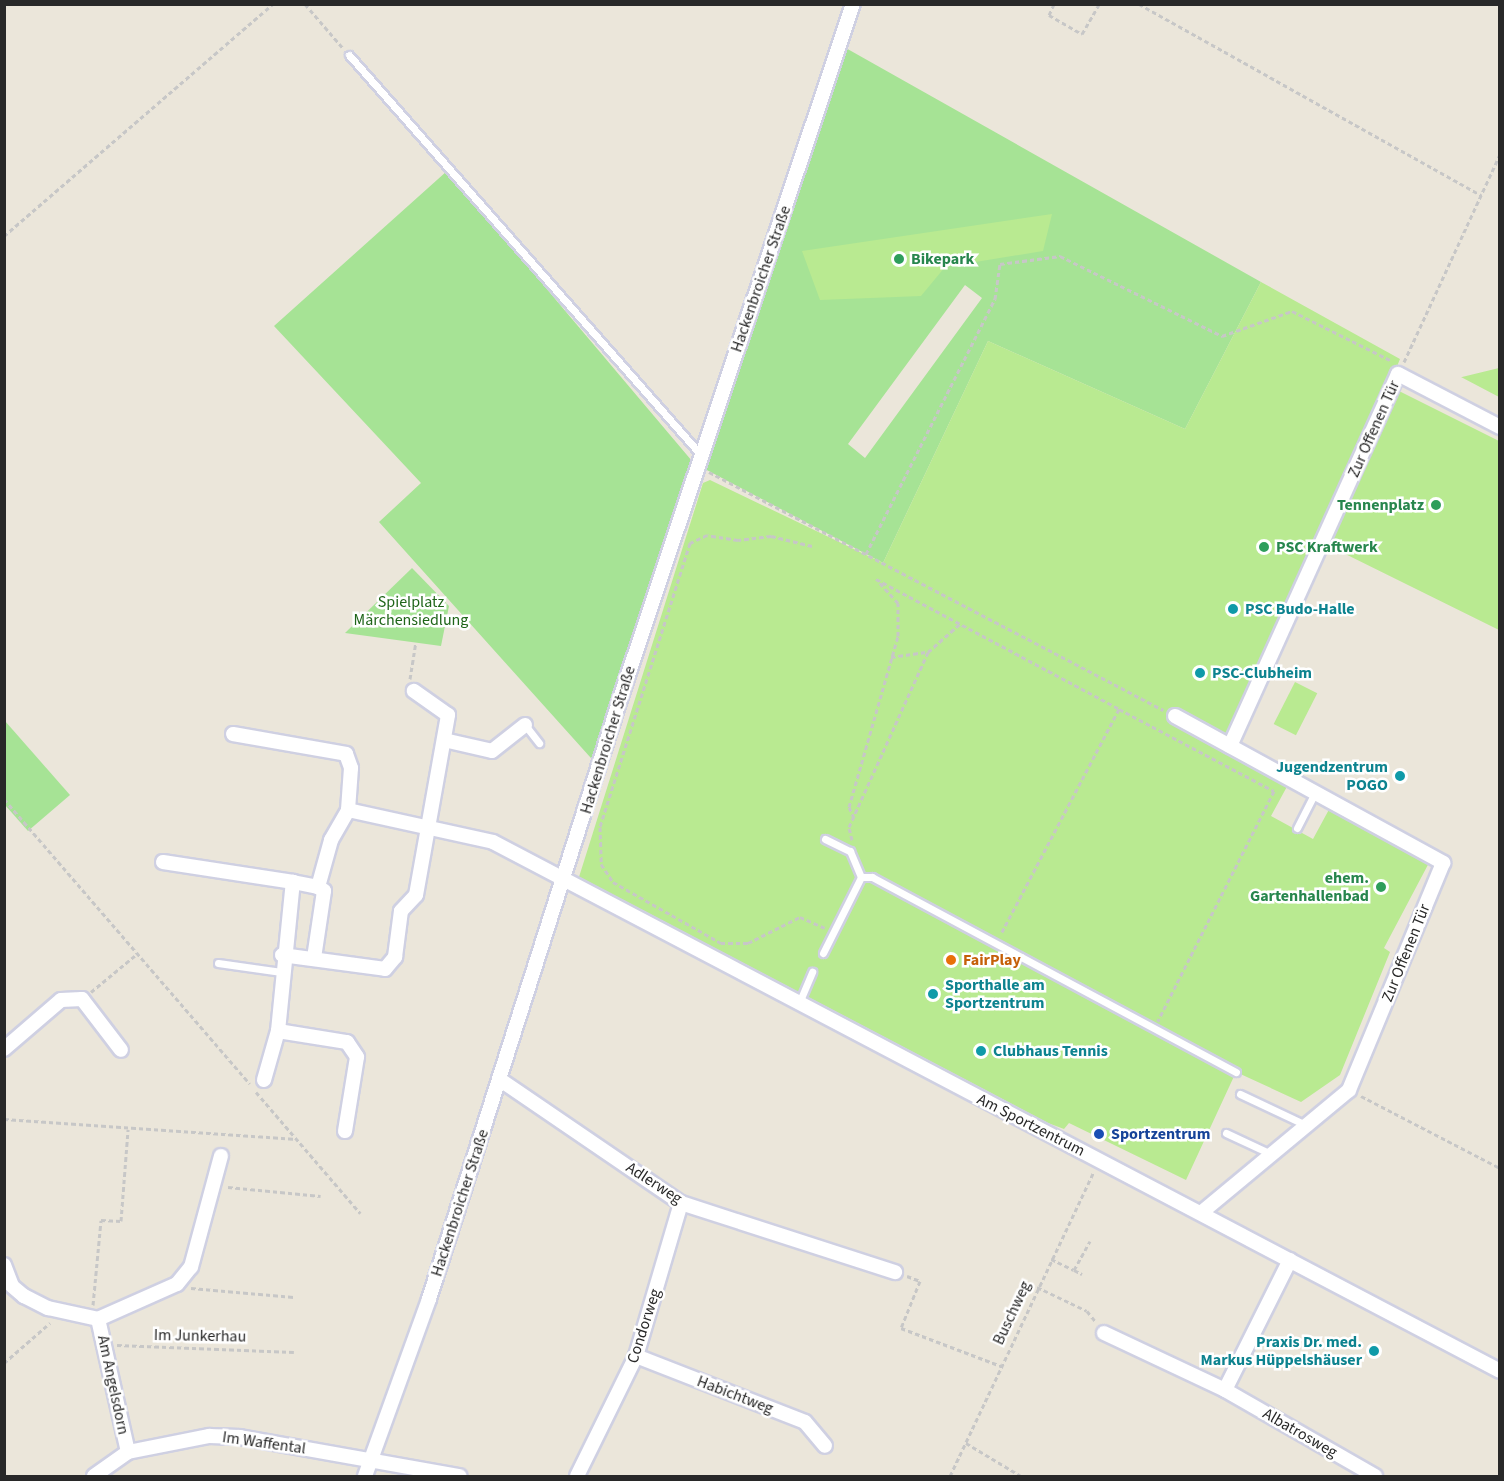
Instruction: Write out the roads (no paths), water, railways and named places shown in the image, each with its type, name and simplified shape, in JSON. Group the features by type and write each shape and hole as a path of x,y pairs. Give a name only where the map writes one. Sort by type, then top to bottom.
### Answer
{"street":[{"name":"Hackenbroicher Straße","path":"365,1476 499,1079 561,879 699,460 853,4"},
{"name":"Zur Offenen Tür","path":"1230,746 1398,374 1500,427"},
{"path":"282,955 385,969 395,957 401,911 416,894 448,715 414,691"},
{"name":"Zur Offenen Tür","path":"1175,716 1443,863 1349,1090 1201,1214"},
{"path":"444,740 492,751 525,725"},
{"path":"233,734 346,754 351,768 348,810 331,840 318,887"},
{"name":"Am Sportzentrum","path":"348,810 427,824 493,842 798,1005 1100,1160 1500,1371"},
{"path":"163,862 318,887 324,891 314,958"},
{"path":"264,1080 278,1031 282,955 293,882"},
{"path":"4,1049 61,1000 82,999 121,1050"},
{"path":"278,1031 347,1042 357,1057 345,1131"},
{"name":"Adlerweg","path":"499,1079 681,1203 895,1272"},
{"name":"Am Angelsdorn","path":"4,1265 12,1286 24,1296 63,1312 95,1318 174,1286 191,1267 215,1186 221,1156"},
{"name":"Condorweg","path":"577,1476 636,1356 681,1203"},
{"path":"1225,1390 1290,1260"},
{"name":"Am Angelsdorn","path":"95,1318 106,1344 128,1452"},
{"name":"Albatrosweg","path":"1104,1333 1225,1390 1375,1476"},
{"name":"Habichtweg","path":"636,1356 805,1422 825,1446"},
{"name":"Im Waffental","path":"94,1476 128,1452 182,1439 240,1437 460,1476"}],"lane":[{"path":"349,55 699,460"},
{"path":"525,725 539,743"},
{"path":"1297,828 1314,794"},
{"path":"823,953 861,877 850,852 825,839"},
{"path":"861,877 872,877 995,945 1236,1072"},
{"path":"218,963 281,972"},
{"path":"798,1005 812,972"},
{"path":"1240,1094 1306,1125"},
{"path":"1226,1133 1271,1154"}],"place":[{"name":"Bikepark","path":"899,259"},
{"name":"Tennenplatz","path":"1436,505"},
{"name":"PSC Kraftwerk","path":"1264,547"},
{"name":"PSC Budo-Halle","path":"1233,609"},
{"name":"PSC-Clubheim","path":"1200,673"},
{"name":"Jugendzentrum POGO","path":"1400,776"},
{"name":"ehem. Gartenhallenbad","path":"1381,887"},
{"name":"FairPlay","path":"951,960"},
{"name":"Sporthalle am Sportzentrum","path":"933,994"},
{"name":"Clubhaus Tennis","path":"981,1051"},
{"name":"Sportzentrum","path":"1099,1134"},
{"name":"Praxis Dr. med. Markus Hüppelshäuser","path":"1374,1351"}],"park label":[{"name":"Spielplatz Märchensiedlung","path":"411,611"}]}
